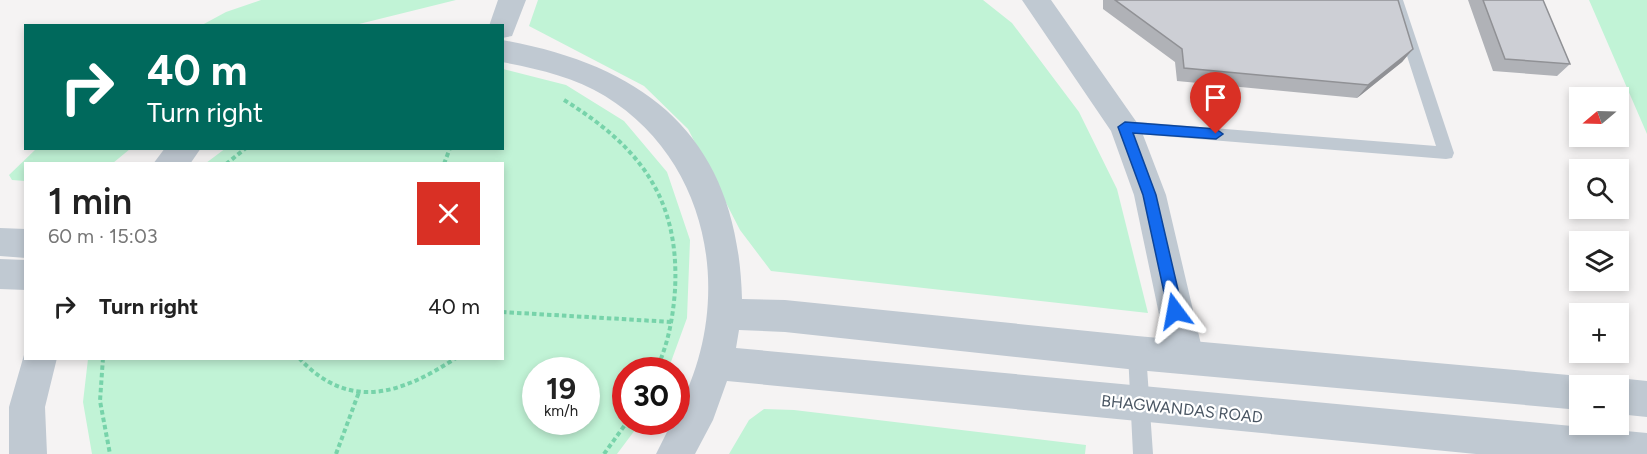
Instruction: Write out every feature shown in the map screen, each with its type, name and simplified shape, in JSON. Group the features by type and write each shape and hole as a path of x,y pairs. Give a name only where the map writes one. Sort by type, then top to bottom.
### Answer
{"street":[{"path":"503,24 512,0"},
{"path":"1036,0 1125,127 1150,195 1186,357"},
{"path":"504,51 539,57 580,70 618,89 651,113 680,144 703,179 718,220 726,265 726,314 717,363 691,429 675,454"},
{"path":"171,162 184,150"},
{"path":"0,242 24,244"},
{"path":"0,274 24,275"},
{"path":"726,314 785,316 1137,353 1569,392"},
{"path":"28,454 27,408 39,360"},
{"name":"BHAGWANDAS ROAD","path":"717,363 1528,448 1647,452"},
{"path":"1629,397 1647,399"}],"lane":[{"path":"1125,127 1446,153 1396,0"},
{"path":"1137,353 1142,406 1143,454"}],"path":[{"path":"553,96 592,116 617,135 639,158 656,185 668,215 675,248 677,284 672,321 660,357"},
{"path":"228,162 244,150"},
{"path":"504,312 672,321"},
{"path":"103,360 100,401 110,454"},
{"path":"300,360 307,370 321,381 339,389 359,392 385,392 411,385 436,373 453,360"},
{"path":"336,454 359,392"},
{"path":"604,454 618,435"}],"green space":[{"path":"261,0 456,0 359,24 204,24 226,12"},
{"path":"538,0 983,0 1012,23 1079,112 1117,189 1148,313 771,271 740,230 688,129 644,86 529,26"},
{"path":"1589,0 1647,0 1647,134 1629,92 1629,87 1627,87"},
{"path":"504,69 566,85 624,121 667,172 690,240 687,318 673,357 612,357 612,435 631,435 617,454 92,454 83,402 88,360 504,360 504,162 207,162 223,150 504,150"},
{"path":"35,150 129,150 114,162 24,162 24,181 12,180 9,175"},
{"path":"764,409 794,410 1086,445 1085,454 729,454 749,420"}],"building":[{"path":"1115,0 1398,0 1413,49 1368,85 1184,68 1182,49"},
{"path":"1483,0 1543,0 1570,64 1505,59"}],"route":[{"path":"1175,311 1150,195 1125,127 1216,134"}]}
